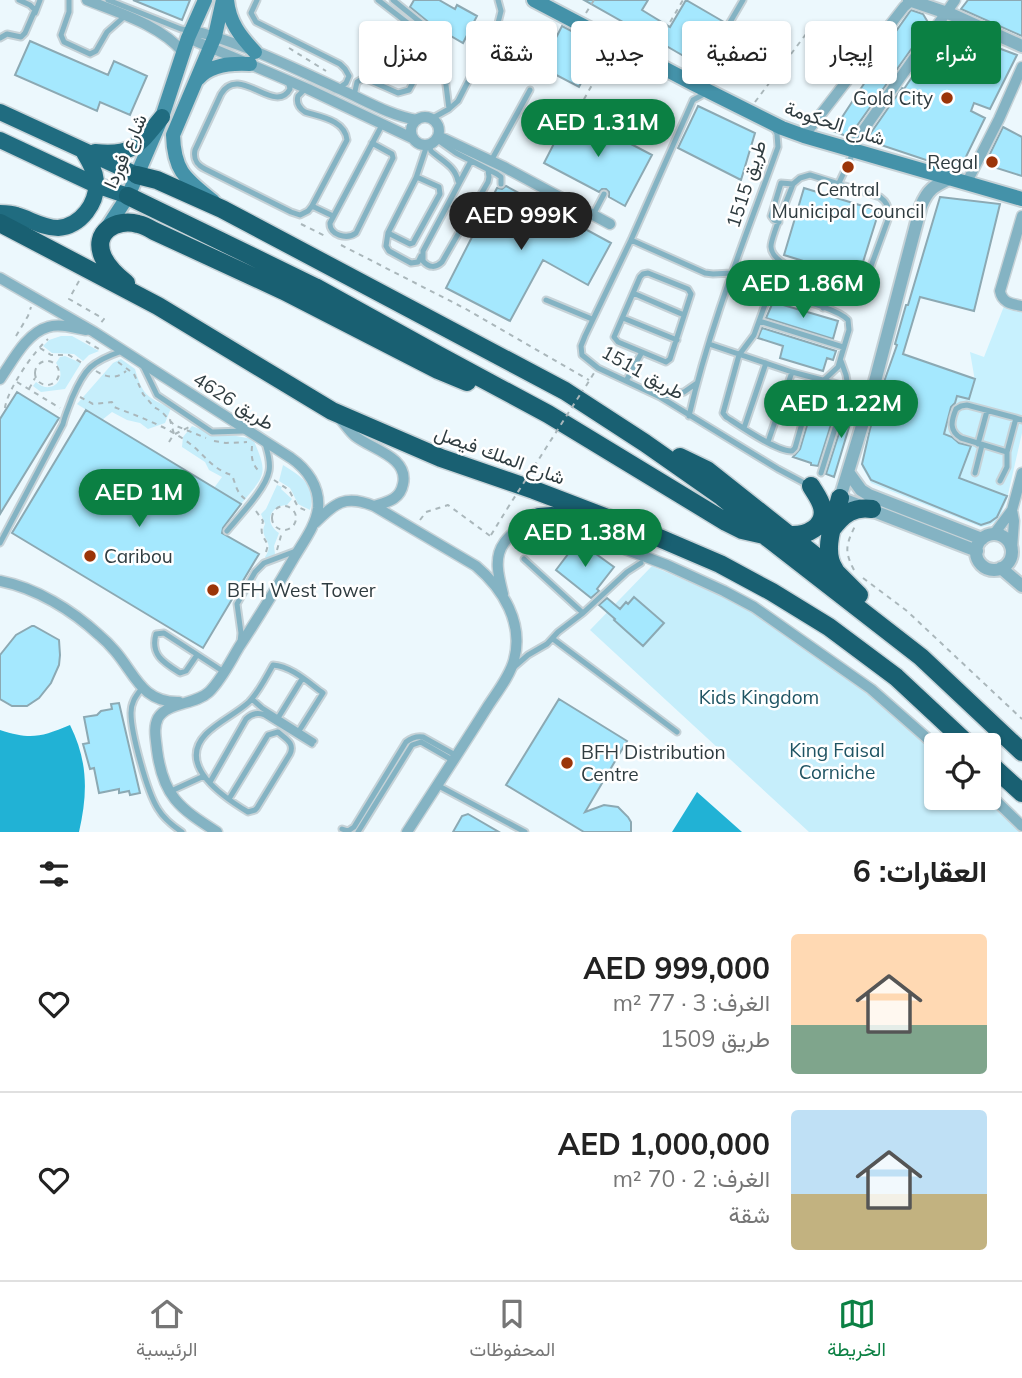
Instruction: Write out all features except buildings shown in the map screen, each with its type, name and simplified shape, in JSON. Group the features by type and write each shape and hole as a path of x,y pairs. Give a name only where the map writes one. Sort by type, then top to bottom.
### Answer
{"highway":[{"path":"0,112 137,175 157,180 222,209 565,391 722,497 764,535 921,657"},
{"path":"83,151 113,154 131,149 169,120"},
{"path":"0,140 96,185 128,196 315,286 548,414 726,522 742,530 764,535"},
{"path":"0,213 14,214 37,224 57,228 79,220 93,199 96,185 92,166 83,151"},
{"name":"شارع الملك فيصل","path":"0,223 158,306 332,411 441,458 657,537 772,592 829,627 896,677 956,733"},
{"path":"158,306 109,267 101,247 103,235 108,229 124,223 138,224 284,291 438,370 548,414"},
{"path":"645,443 707,470 837,573 1022,752"},
{"path":"790,535 808,533 820,523 822,507 818,483"},
{"path":"836,496 828,558 837,573"},
{"path":"832,529 845,515 853,511 861,508 866,515"},
{"path":"525,523 539,517 552,516 627,538 657,537"},
{"path":"1001,774 1022,793"}],"main road":[{"name":"شارع فوردا","path":"169,120 188,40 205,0"},
{"name":"شارع فوردا","path":"103,235 128,196 169,120 195,82 213,42 225,0"},
{"path":"195,82 202,73 210,69 252,58 230,19 225,0"},
{"name":"شارع الحكومة","path":"534,0 576,21"},
{"name":"شارع الحكومة","path":"695,84 804,136 1022,199"},
{"path":"169,120 179,169 222,209"}],"street":[{"path":"87,0 124,12 168,37 213,42 339,88 385,111 417,120"},
{"path":"804,136 910,0 947,12 1022,47"},
{"path":"852,150 955,0"},
{"path":"252,58 288,81 412,138 419,144 434,140 610,224"},
{"path":"966,184 1022,67"},
{"path":"412,138 412,126 425,117 431,118 438,126 434,140"},
{"path":"949,178 934,186 921,206 872,393 848,472 836,496 866,515 979,545"},
{"path":"1022,216 1000,291 1007,302 1022,306"},
{"name":"طريق 4626","path":"0,279 94,332 297,462 312,480 318,502 313,524 225,672 209,692 190,702 167,709 158,719 155,729 160,772 169,792 193,817 217,832"},
{"name":"طريق 4626","path":"0,379 26,342 47,327 62,325 94,332"},
{"path":"332,411 355,436 396,461 403,473 399,494 390,501 373,506"},
{"path":"848,472 861,490 869,495 979,545"},
{"path":"1012,550 1008,540 990,534 979,545 979,561 991,569 1001,568 1008,562 1012,550 1012,510 1022,474"},
{"name":"طريق 4626","path":"313,524 332,507 344,501 355,500 373,506 476,566 503,594"},
{"path":"995,534 1012,510"},
{"path":"503,544 525,523 540,544 547,547 552,547 576,533 598,539 641,559 667,565 754,607 871,689 924,735"},
{"name":"طريق 4626","path":"407,832 510,670 515,653 515,630 497,566 503,544"},
{"path":"1001,568 1022,586"},
{"path":"1,579 25,587 80,618 116,652 142,688 152,695 166,702 190,702"},
{"path":"1001,806 1022,826"}],"lane":[{"path":"21,0 30,5 35,13"},
{"path":"0,38 7,34 21,37 40,0"},
{"path":"69,0 69,12 62,39 90,54 96,51 105,33 124,12"},
{"path":"108,0 124,12 181,29 188,40"},
{"path":"257,0 251,13 256,22 345,69 349,76 346,83 339,88"},
{"path":"354,96 357,82 365,78 398,93 409,90 431,48 427,38 378,0"},
{"path":"393,0 443,43 449,109"},
{"path":"431,118 458,102 498,23 501,11 498,0"},
{"path":"731,21 743,0"},
{"path":"288,81 290,89 286,96 278,98 240,84 227,86 195,150 194,158 201,167 297,214 304,214 312,206 347,137 338,123 300,108 298,96 308,89"},
{"path":"422,254 423,261 429,266 442,262 488,182 490,166 530,90"},
{"name":"طريق 1511","path":"711,92 701,94 693,100 631,240 592,319 581,346 582,355 598,368 660,397 778,469 818,483"},
{"name":"طريق 1515","path":"689,416 709,344 778,147 772,122"},
{"path":"372,144 391,154 393,158 356,233 346,237 331,230 329,225 382,125"},
{"path":"434,140 388,233 386,246 389,251 413,264 418,262 471,161"},
{"path":"434,140 471,161 490,166 499,174 501,184"},
{"path":"434,140 431,151 452,167 458,183"},
{"path":"838,185 852,150"},
{"path":"810,175 838,185 880,197 887,203 890,212 865,281 858,286 831,282 792,268 779,262 771,251 771,241 793,184 810,175"},
{"path":"388,233 413,243 440,194 439,187 416,178"},
{"path":"779,222 771,216 781,183 793,184"},
{"path":"593,215 604,194"},
{"path":"312,206 333,216"},
{"path":"631,240 705,273 733,273"},
{"path":"788,297 792,268"},
{"path":"648,273 688,289 691,294 677,340 670,359 666,362 615,340 633,293 642,275 648,273"},
{"path":"791,278 828,291"},
{"path":"823,308 831,282"},
{"path":"633,293 684,315"},
{"path":"815,378 794,450 788,452 768,442 723,413 740,355 754,335 767,299 774,295 823,308 848,320 849,330 841,361 823,381"},
{"path":"545,300 592,319"},
{"path":"623,318 677,340"},
{"path":"760,321 843,347"},
{"path":"709,344 792,372 872,393"},
{"path":"0,543 62,424 80,381 88,369 103,358 122,351"},
{"path":"626,381 642,352"},
{"path":"818,483 848,387 841,361"},
{"path":"141,363 157,395 212,432 247,431"},
{"path":"744,428 766,363"},
{"path":"768,442 792,372"},
{"path":"660,397 684,392 697,383"},
{"path":"1000,481 1007,467 1007,452 1019,419 964,405 958,407 951,425 955,435 1007,452"},
{"path":"975,473 987,411"},
{"path":"227,531 267,477 269,460 265,443"},
{"path":"237,651 241,633 237,604 254,572 264,563 298,550"},
{"path":"524,559 583,612"},
{"path":"510,670 552,639 641,559"},
{"path":"197,655 186,671 180,673 159,658 155,648 156,634 164,633 225,672"},
{"path":"552,639 677,732"},
{"path":"229,799 268,735 278,732 289,741 292,749 290,754 255,810 248,812 229,799 204,776 196,761 198,745 209,731 252,699 273,666 284,667 323,694 299,731"},
{"path":"278,718 302,679"},
{"path":"142,688 135,697 131,713 144,774 159,810 169,823 182,832"},
{"path":"209,782 246,719 251,715 265,715 313,742 252,699"},
{"path":"342,829 348,831 354,827 409,740 423,737 455,759"},
{"path":"358,832 412,745 421,742 455,759"},
{"path":"169,792 204,776"},
{"path":"437,785 525,832"}],"path":[{"path":"581,21 594,0"},
{"path":"668,25 683,0"},
{"path":"748,111 805,35"},
{"path":"579,108 592,84"},
{"path":"299,223 466,309 589,380 490,536"},
{"path":"86,268 69,299 104,319 94,332"},
{"path":"26,342 16,336 28,316 30,304"},
{"path":"5,408 16,382 48,338"},
{"path":"80,338 102,351"},
{"path":"54,363 58,355"},
{"path":"29,389 36,377 36,367 41,362 54,363 59,373 55,382 50,385 43,385 36,377"},
{"path":"16,382 66,412"},
{"path":"75,393 93,404 112,402 114,407 163,426 189,443 219,471 232,475 239,495 250,503 263,522 261,534 268,548 264,563"},
{"path":"174,434 170,420 176,407"},
{"path":"169,442 174,434 197,421"},
{"path":"253,445 252,463 258,471 289,489 298,507 311,513"},
{"path":"288,507 294,499"},
{"path":"414,530 426,512 448,505 503,544"},
{"path":"279,507 288,507 296,514 296,522 292,528 283,531 275,526 273,516 279,507"},
{"path":"866,515 855,527 846,547 855,572 907,611 1022,719"},
{"path":"277,558 277,548 283,531"}],"shaded area":[{"path":"1008,296 1022,300 1022,433 1007,499 999,519 981,527 871,483 862,467 895,354 975,381 970,352 984,357"}],"green space":[{"path":"72,336 99,351 83,361 74,354 52,353 43,346 49,340"},
{"path":"65,356 81,363 65,389 41,392 33,386 36,382 47,387 56,384 60,375 56,363 60,357"},
{"path":"121,359 135,369 147,394 171,408 165,423 148,429 112,412 102,420 77,404 113,363"},
{"path":"192,426 218,436 253,439 261,460 262,474 241,504 214,488 222,477 209,470 205,462 182,447 183,437"},
{"path":"283,465 301,478 309,488 312,502 310,510 298,504 290,488 279,481"},
{"path":"277,485 292,499 287,505 276,508 271,516 271,525 279,533 274,546 275,554 266,559 269,547 261,514"},
{"name":"King Faisal Corniche","path":"652,566 742,605 817,653 924,740 924,810 1001,810 1022,832 809,832 590,630"}],"water":[{"path":"70,725 80,751 85,777 79,832 0,832 0,730 36,736"},
{"path":"697,792 742,832 672,832"}],"place":[{"name":"Gold City","path":"947,98"},
{"name":"Regal","path":"992,162"},
{"name":"Central Municipal Council","path":"848,167"},
{"name":"Caribou","path":"90,556"},
{"name":"BFH West Tower","path":"213,590"},
{"name":"BFH Distribution Centre","path":"567,763"}],"park label":[{"name":"Kids Kingdom","path":"759,697"}]}
